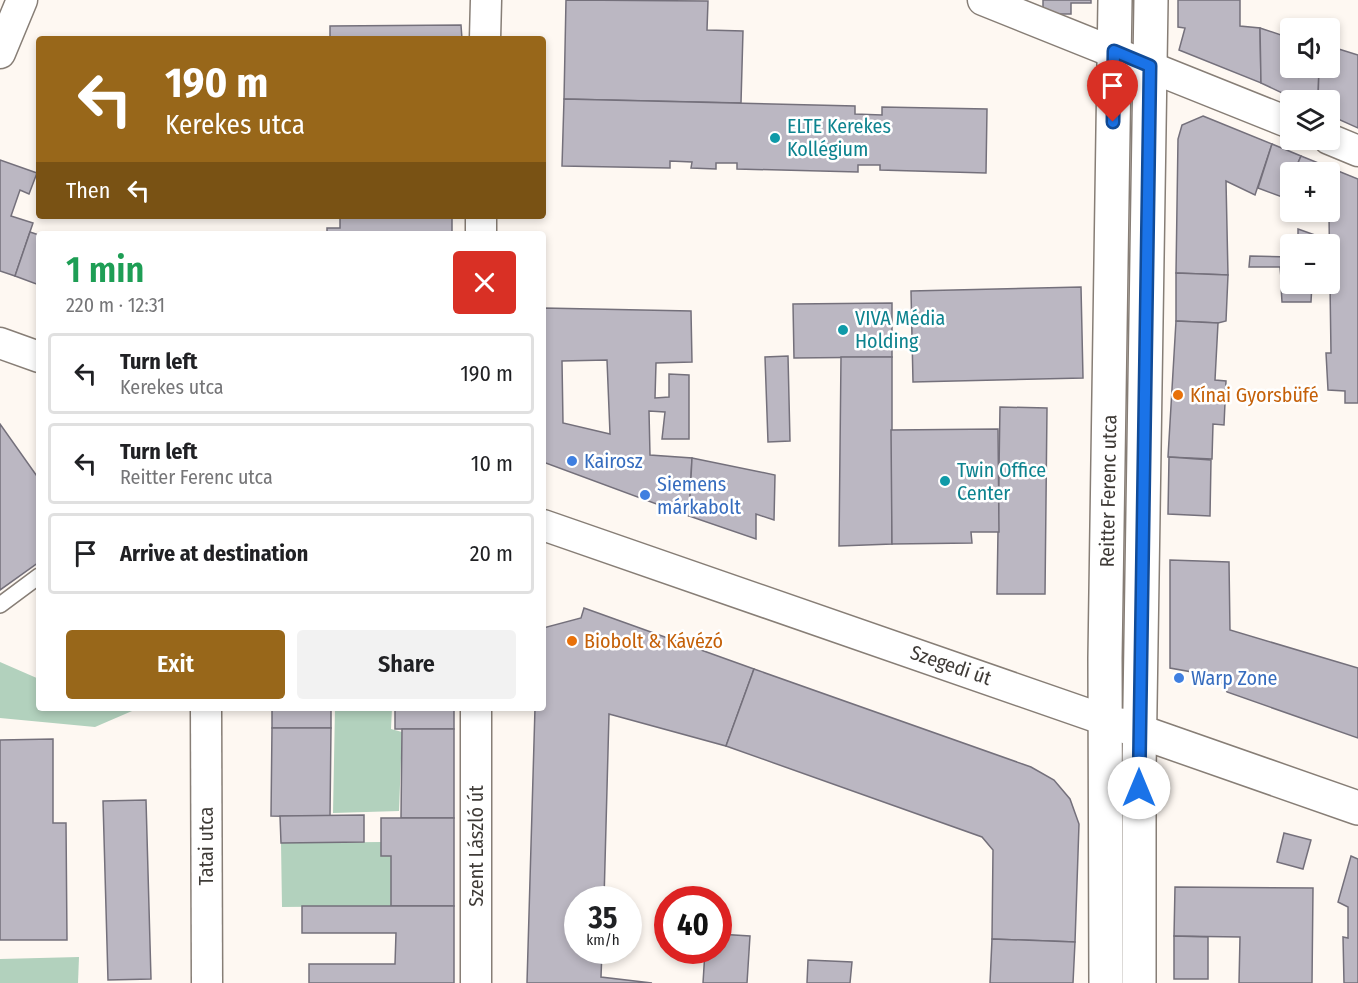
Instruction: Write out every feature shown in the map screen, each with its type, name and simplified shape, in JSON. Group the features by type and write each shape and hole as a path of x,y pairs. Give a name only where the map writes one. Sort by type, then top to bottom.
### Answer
{"street":[{"path":"0,53 22,0"},
{"path":"485,36 486,0"},
{"path":"983,0 1280,119"},
{"name":"Reitter Ferenc utca","path":"1106,983 1105,720 1115,0"},
{"name":"Reitter Ferenc utca","path":"1139,983 1140,732 1151,0"},
{"path":"1340,144 1358,151"},
{"path":"1110,334 1146,334"},
{"path":"0,343 36,356"},
{"name":"Szegedi út","path":"546,526 1358,808"},
{"name":"Tatai utca","path":"206,711 207,983"},
{"name":"Szent László út","path":"476,711 476,983"}],"lane":[{"path":"0,605 36,578"}],"green space":[{"path":"0,662 36,678 36,711 132,711 95,727 0,718"},
{"path":"335,711 392,711 391,729 402,732 399,811 333,813"},
{"path":"381,842 381,856 391,856 391,906 282,907 281,843"},
{"path":"79,957 78,983 0,983 0,959"}],"building":[{"path":"566,0 708,1 707,30 743,31 741,103 564,99"},
{"path":"1043,0 1091,0 1091,3 1071,3 1071,14 1043,14"},
{"path":"1178,0 1240,0 1240,26 1260,28 1261,83 1179,50 1185,28 1178,27"},
{"path":"461,25 462,36 330,36 330,26"},
{"path":"1260,28 1280,35 1280,78 1319,78 1318,90 1280,90 1280,92 1261,83"},
{"path":"1340,49 1358,55 1358,128 1340,120 1340,90 1318,90 1319,78 1340,78"},
{"name":"ELTE Kerekes Kollégium","path":"564,99 855,106 855,114 882,115 882,107 987,109 986,173 880,170 880,165 858,165 858,172 737,169 737,163 716,163 716,169 691,168 692,162 670,161 670,168 562,166"},
{"path":"1203,116 1272,144 1255,195 1226,181 1228,275 1176,273 1178,139 1182,125"},
{"path":"1272,144 1280,147 1280,150 1301,156 1298,162 1280,162 1280,196 1258,188"},
{"path":"1301,156 1316,162 1298,162"},
{"path":"0,160 36,173 36,176 29,194 20,190 11,216 33,223 15,276 0,271"},
{"path":"1340,172 1358,179 1358,403 1345,403 1345,391 1328,390 1326,353 1331,353 1330,294 1340,294 1340,234 1329,234 1329,222 1340,222"},
{"path":"340,219 452,219 452,231 327,231 327,228 340,228"},
{"path":"1298,229 1312,234 1298,234"},
{"path":"30,232 36,234 36,284 15,276"},
{"path":"1250,256 1280,257 1280,267 1249,267"},
{"path":"1176,273 1228,275 1226,321 1218,323 1176,321"},
{"path":"1081,287 1083,378 913,382 911,291"},
{"path":"1282,294 1311,294 1311,302 1282,302"},
{"name":"VIVA Média Holding","path":"892,303 892,357 794,358 793,304"},
{"path":"546,308 691,311 692,362 656,363 655,398 669,397 669,374 689,375 689,439 662,439 665,412 649,411 650,455 692,458 689,516 546,463","holes":["607,360 610,434 563,423 562,361"]},
{"path":"1176,321 1218,323 1215,380 1226,381 1224,425 1213,424 1212,459 1168,457"},
{"path":"788,356 790,441 768,442 765,357"},
{"path":"841,357 892,357 892,544 839,546"},
{"name":"Twin Office Center","path":"1000,407 1047,408 1045,594 997,594"},
{"path":"0,424 36,475 36,564 0,590"},
{"name":"Twin Office Center","path":"998,429 999,532 971,532 972,543 892,544 891,430"},
{"path":"1169,457 1211,460 1210,516 1168,514"},
{"path":"692,458 775,475 774,520 756,514 756,539 689,516"},
{"path":"1170,560 1229,562 1230,630 1358,668 1358,738 1227,692 1223,683 1204,682 1203,674 1170,668"},
{"path":"584,608 754,669 726,746 609,714 604,886 564,886 564,964 602,964 601,977 652,983 527,983 535,711 546,711 546,627 581,618"},
{"path":"754,669 1031,767 1054,780 1070,799 1079,824 1075,942 992,939 993,850 982,837 726,746"},
{"path":"272,711 331,711 331,728 272,728"},
{"path":"395,711 454,711 454,729 395,729"},
{"path":"272,728 331,728 330,817 271,816"},
{"path":"402,729 454,729 454,818 401,818"},
{"path":"53,739 53,823 66,823 67,940 0,940 0,740"},
{"path":"146,800 151,979 108,980 103,801"},
{"path":"364,815 364,842 281,843 280,816"},
{"path":"381,818 454,818 454,906 391,906 391,856 381,856"},
{"path":"1284,833 1311,840 1303,869 1277,862"},
{"path":"1351,856 1358,859 1358,983 1344,983 1343,937 1348,938 1348,907 1338,902"},
{"path":"1175,887 1313,888 1312,983 1239,983 1240,937 1174,936"},
{"path":"302,906 454,906 454,983 309,983 309,964 395,964 396,933 302,933"},
{"path":"732,935 750,936 747,983 703,983 704,964 732,964"},
{"path":"1174,936 1208,937 1208,979 1174,979"},
{"path":"992,939 1075,942 1073,983 990,983"},
{"path":"808,960 852,962 850,983 807,983"}],"place":[{"name":"ELTE Kerekes Kollégium","path":"775,138"},
{"name":"VIVA Média Holding","path":"843,330"},
{"name":"Kínai Gyorsbüfé","path":"1178,395"},
{"name":"Kairosz","path":"572,461"},
{"name":"Twin Office Center","path":"945,481"},
{"name":"Siemens márkabolt","path":"645,495"},
{"name":"Biobolt & Kávézó","path":"572,641"},
{"name":"Warp Zone","path":"1179,678"}],"route":[{"path":"1113,122 1114,51 1150,66 1139,788"}]}
